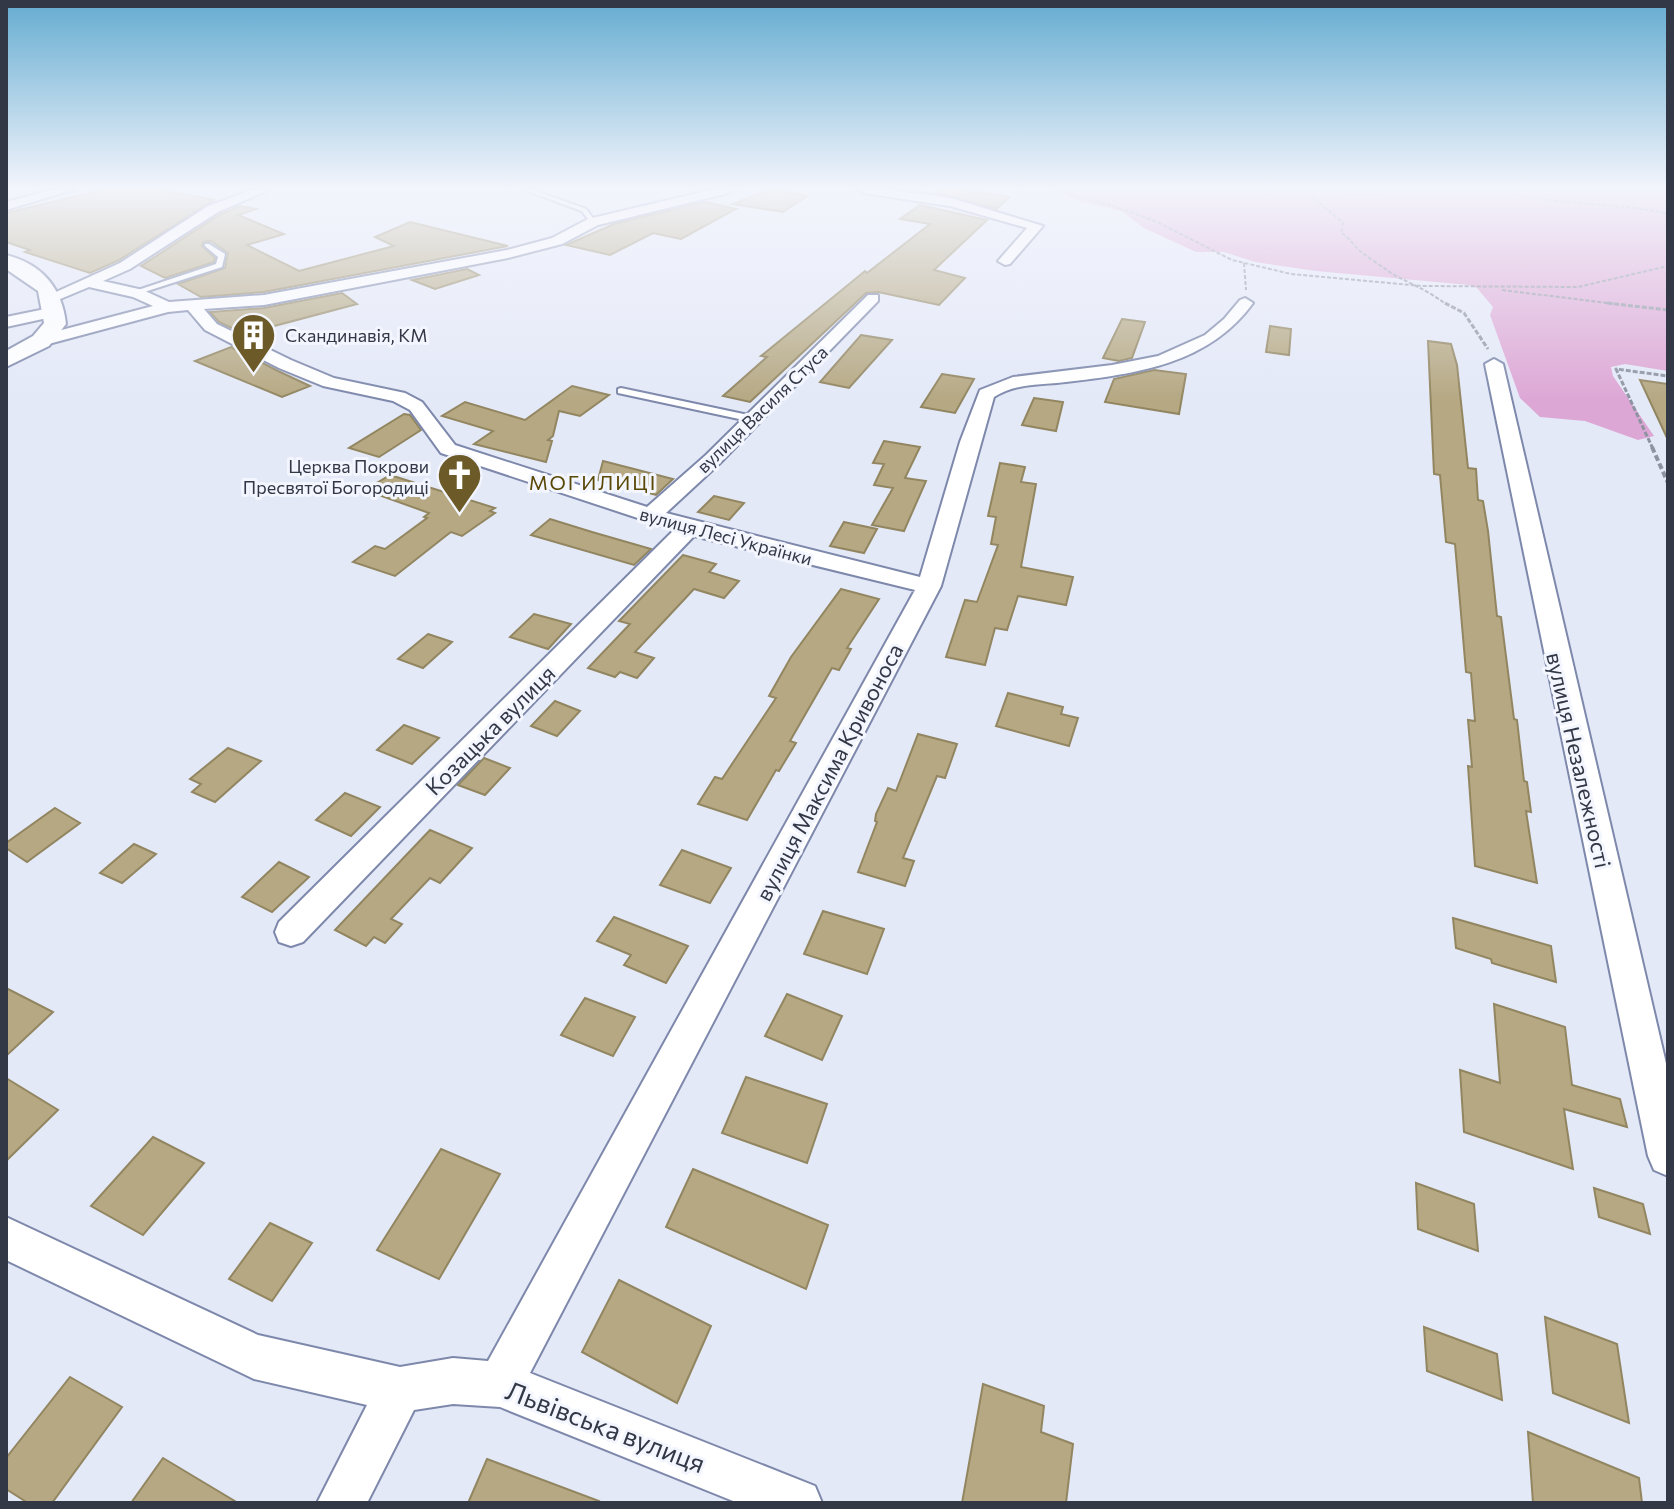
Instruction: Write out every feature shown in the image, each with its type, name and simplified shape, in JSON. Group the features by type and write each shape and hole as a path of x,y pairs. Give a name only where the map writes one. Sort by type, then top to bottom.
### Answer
{"main road":[{"path":"6,261 42,281 54,305 55,324 41,341 6,360"}],"street":[{"path":"6,322 54,305 135,259"},
{"path":"41,341 167,307 279,298 480,259"},
{"path":"92,283 138,293 167,307"},
{"name":"вулиця Василя Стуса","path":"649,517 753,419 873,298"},
{"name":"вулиця Максима Кривоноса","path":"500,1384 929,586 966,447 986,394 1005,384 1126,368 1169,356 1211,338 1236,318 1245,303"},
{"name":"вулиця Лесі Українки","path":"194,307 211,327 285,364 329,382 399,397 416,406 448,449 649,517 929,586"},
{"name":"вулиця Незалежності","path":"1494,364 1668,1156"},
{"name":"Козацька вулиця","path":"291,932 689,528"},
{"name":"Львівська вулиця","path":"6,1238 254,1357 400,1390 453,1381 500,1384 798,1503"},
{"path":"341,1503 400,1390"}],"lane":[{"path":"138,293 219,265 221,259"},
{"path":"621,391 753,419"}],"path":[{"path":"1236,259 1291,274 1422,286 1490,288 1578,287 1668,266"},
{"path":"1374,259 1387,271 1422,286 1464,313 1487,346 1494,364"},
{"path":"1244,263 1245,303"},
{"path":"1490,288 1668,310"},
{"path":"1668,376 1616,369 1668,483"}],"shaded area":[{"path":"1247,259 1668,259 1668,371 1625,364 1611,367 1613,376 1654,436 1638,440 1585,421 1540,417 1520,398 1490,315 1493,307 1477,288"}],"building":[{"path":"48,259 120,259 90,273"},
{"path":"151,259 215,259 165,278 141,266"},
{"path":"227,259 276,259 299,271 343,259 437,259 264,292 201,297 178,284 225,268"},
{"path":"884,259 945,259 934,270 965,278 939,305 878,292 866,293 750,402 723,396 767,357 761,356 865,271 867,273"},
{"path":"467,269 479,275 435,289 412,280"},
{"path":"342,293 357,304 244,334 219,322 210,312 264,308"},
{"path":"1122,319 1145,322 1132,358 1119,361 1103,358"},
{"path":"1270,326 1291,329 1289,355 1266,352"},
{"path":"861,335 892,340 849,388 820,382"},
{"path":"1428,341 1451,344 1457,365 1468,468 1476,469 1478,500 1483,501 1497,616 1501,617 1514,719 1517,720 1524,781 1527,782 1531,812 1526,811 1537,883 1475,866 1468,766 1472,767 1468,720 1475,721 1471,673 1466,672 1455,544 1446,542 1440,475 1434,474"},
{"name":"Скандинавія, КМ","path":"231,347 310,386 282,397 195,361"},
{"path":"1154,370 1186,374 1179,414 1105,402 1114,379"},
{"path":"942,374 974,379 955,413 921,407"},
{"path":"1640,380 1668,384 1668,440"},
{"path":"572,386 609,395 580,416 559,411 553,436 548,440 552,441 546,462 474,444 493,431 442,416 465,402 525,420"},
{"path":"1034,398 1063,402 1056,431 1022,425"},
{"path":"404,414 410,415 421,430 379,457 349,448"},
{"path":"884,441 920,447 905,478 926,481 904,531 872,525 893,488 874,485 884,464 873,463"},
{"path":"603,461 673,479 656,495 598,480"},
{"path":"1000,463 1025,467 1021,482 1036,484 1021,567 1073,577 1066,605 1018,596 1007,630 995,628 985,665 946,657 965,600 977,602 998,545 991,544 996,517 988,516"},
{"path":"390,475 495,508 490,511 495,513 462,536 451,532 395,576 353,562 375,546 385,549 427,518 424,517 429,513 365,490"},
{"path":"714,496 744,503 729,520 698,512"},
{"path":"550,519 651,549 634,565 531,535"},
{"path":"844,522 877,529 864,553 830,546"},
{"path":"683,555 716,564 709,572 739,581 724,598 694,589 635,652 654,658 637,678 620,672 615,677 588,668 630,624 619,621"},
{"path":"841,589 879,599 847,648 851,649 839,670 832,668 790,741 796,743 747,820 698,804 715,777 722,779 776,698 769,696 791,657"},
{"path":"534,614 571,624 548,649 510,637"},
{"path":"428,634 452,642 423,668 398,659"},
{"path":"1008,693 1063,707 1061,714 1078,718 1069,746 996,726"},
{"path":"555,701 580,711 557,736 531,726"},
{"path":"404,725 439,738 412,764 377,750"},
{"path":"918,734 957,744 945,778 937,776 903,858 914,861 905,886 858,872 877,822 876,814 888,788 896,791"},
{"path":"228,748 261,761 215,802 192,792 201,784 190,779"},
{"path":"484,758 510,768 485,795 458,785"},
{"path":"345,793 380,807 351,836 316,820"},
{"path":"55,808 80,823 27,862 6,848 6,843"},
{"path":"430,830 472,848 440,883 430,878 391,919 402,924 385,943 374,937 366,946 335,930"},
{"path":"134,844 156,854 122,883 100,873"},
{"path":"682,850 731,868 710,903 660,885"},
{"path":"279,862 309,877 272,912 242,897"},
{"path":"823,911 884,929 867,974 804,954"},
{"path":"614,917 688,946 666,983 624,965 631,955 597,941"},
{"path":"1453,918 1551,946 1556,982 1492,963 1491,959 1456,948"},
{"path":"6,988 53,1012 6,1056"},
{"path":"787,994 842,1016 822,1060 765,1036"},
{"path":"585,998 635,1017 613,1056 561,1035"},
{"path":"1494,1004 1565,1027 1572,1085 1620,1099 1627,1127 1564,1109 1573,1169 1464,1132 1460,1070 1500,1083"},
{"path":"746,1077 827,1104 807,1163 722,1133"},
{"path":"6,1078 58,1110 6,1161"},
{"path":"153,1137 204,1163 143,1235 91,1206"},
{"path":"441,1149 500,1174 439,1279 377,1250"},
{"path":"693,1169 828,1225 806,1289 666,1227"},
{"path":"1416,1183 1474,1204 1478,1251 1418,1229"},
{"path":"1594,1188 1643,1204 1650,1234 1599,1217"},
{"path":"270,1223 312,1243 272,1301 229,1279"},
{"path":"619,1280 711,1326 677,1403 582,1352"},
{"path":"1545,1317 1617,1344 1629,1423 1553,1393"},
{"path":"1424,1327 1497,1354 1502,1400 1427,1371"},
{"path":"70,1377 122,1407 52,1503 28,1503 6,1489 6,1458"},
{"path":"983,1384 1044,1406 1041,1432 1073,1444 1066,1503 962,1503"},
{"path":"1528,1432 1639,1478 1642,1503 1533,1503"},
{"path":"163,1458 238,1503 131,1503"},
{"path":"487,1459 599,1501 468,1503"}],"place":[{"name":"Скандинавія, КМ","path":"254,374"},
{"name":"Церква Покрови Пресвятої Богородиці","path":"460,515"}],"district":[{"name":"МОГИЛИЦІ","path":"593,482"}]}
